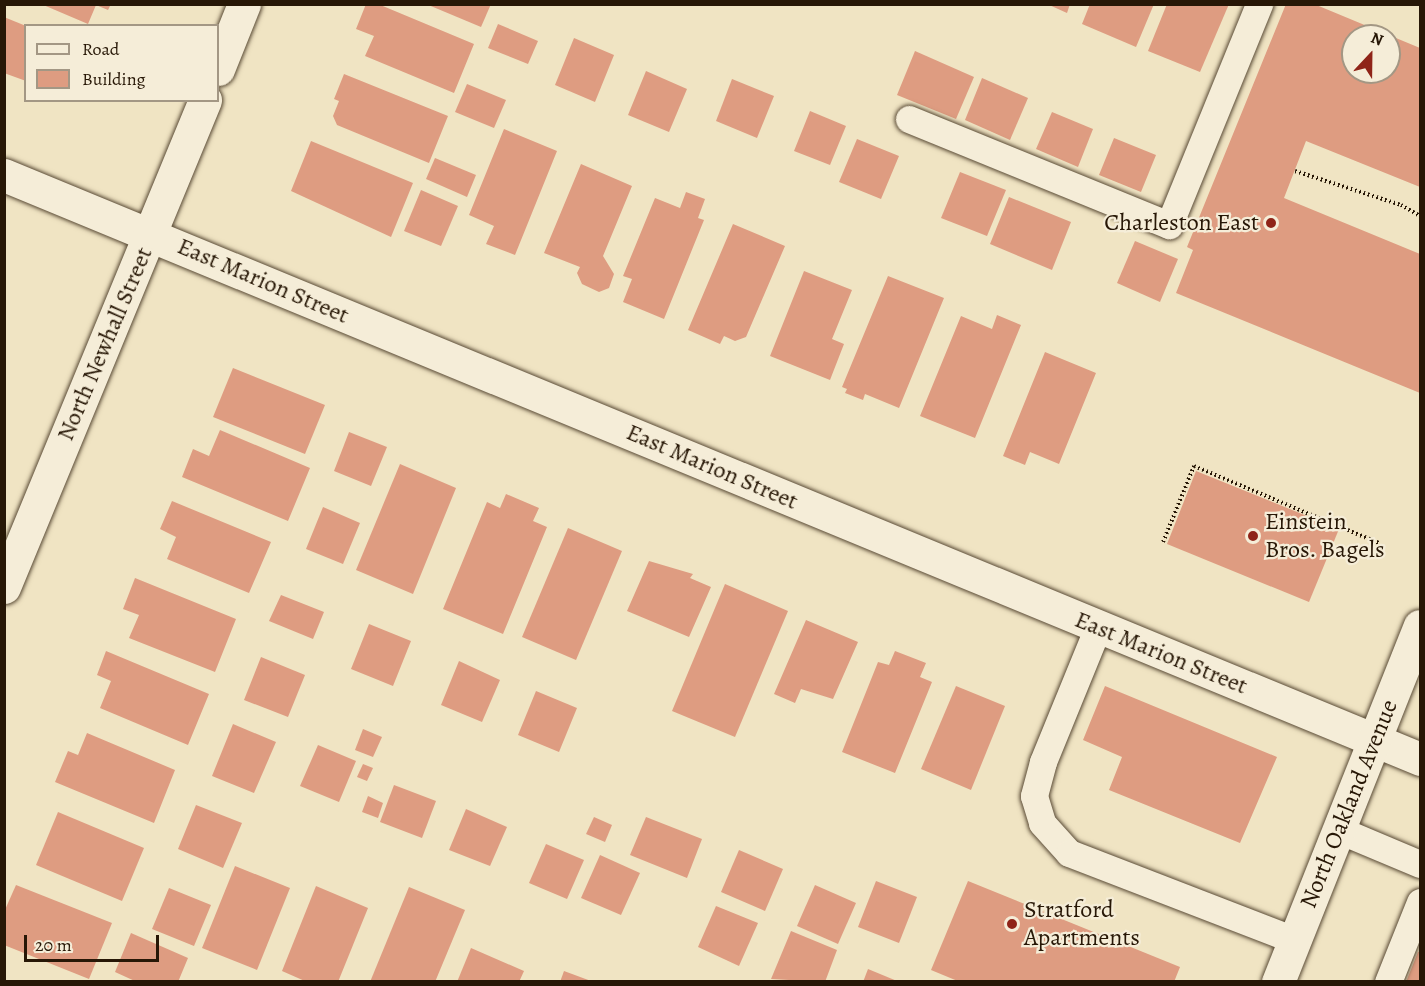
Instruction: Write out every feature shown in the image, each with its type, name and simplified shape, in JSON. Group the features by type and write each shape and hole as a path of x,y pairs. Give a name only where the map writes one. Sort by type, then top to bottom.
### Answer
{"street":[{"path":"219,66 244,4"},
{"name":"North Newhall Street","path":"4,587 204,102"},
{"name":"East Marion Street","path":"4,175 1420,759"},
{"name":"North Oakland Avenue","path":"1278,981 1420,627"}],"lane":[{"path":"909,119 1169,225 1259,4"},
{"path":"1098,627 1043,762 1034,796 1042,823 1069,853 1295,940"},
{"path":"1339,830 1420,864"},
{"path":"1388,981 1420,902"}],"path":[{"path":"1295,171 1401,206 1420,216"},
{"path":"1163,542 1194,466 1379,543"}],"building":[{"path":"41,4 111,4 108,10 96,5 88,24"},
{"path":"366,4 378,4 474,44 454,93 365,56 374,36 356,29"},
{"path":"426,4 491,4 481,27"},
{"path":"1047,4 1070,4 1067,13"},
{"path":"1090,4 1154,4 1136,47 1082,24"},
{"path":"1167,4 1229,4 1200,72 1148,51"},
{"name":"Charleston East","path":"1286,4 1314,4 1362,24 1341,24 1341,84 1401,84 1401,40 1420,48 1420,187 1306,141 1284,198 1420,254 1420,393 1176,293 1193,250 1187,247"},
{"path":"4,17 24,25 24,80 4,73"},
{"path":"498,24 538,41 528,64 488,48"},
{"path":"574,38 614,55 595,102 555,85"},
{"path":"915,51 974,77 956,119 897,95"},
{"path":"646,71 687,89 669,132 628,115"},
{"path":"344,74 448,116 429,163 337,125 333,116 339,101 334,99"},
{"path":"982,78 1028,98 1010,140 965,120"},
{"path":"732,79 774,96 757,138 716,121"},
{"path":"467,84 506,100 494,128 455,112"},
{"path":"810,111 846,126 830,165 794,151"},
{"path":"1052,112 1093,129 1078,167 1036,149"},
{"path":"504,129 557,151 515,255 486,244 494,226 469,215"},
{"path":"1114,138 1156,155 1141,192 1099,175"},
{"path":"857,139 899,156 881,199 839,182"},
{"path":"311,141 413,183 391,237 291,191"},
{"path":"435,158 476,175 467,197 426,179"},
{"path":"581,164 632,186 603,256 614,274 609,288 599,292 582,284 577,273 580,267 544,253"},
{"path":"960,172 1006,190 987,236 941,218"},
{"path":"421,190 458,206 441,246 404,231"},
{"path":"686,192 705,199 698,218 704,220 664,319 623,302 632,279 623,276 655,198 680,208"},
{"path":"1009,197 1071,222 1052,270 990,244"},
{"path":"733,224 785,246 746,337 735,341 724,336 720,344 688,330"},
{"path":"1135,241 1178,259 1160,302 1117,283"},
{"path":"804,271 852,290 832,339 844,344 830,380 770,356"},
{"path":"888,276 944,298 899,408 865,394 863,400 845,393 847,389 842,387"},
{"path":"997,315 1021,325 975,438 920,416 961,316 992,329"},
{"path":"1045,352 1096,373 1059,464 1030,452 1025,465 1003,456"},
{"path":"233,368 325,405 305,454 213,417"},
{"path":"220,430 310,468 288,521 182,477 193,449 209,456"},
{"path":"349,432 387,447 371,486 334,471"},
{"path":"400,464 456,488 413,594 356,570"},
{"name":"Einstein Bros. Bagels","path":"1196,471 1339,529 1309,602 1167,544"},
{"path":"506,494 539,508 533,521 547,527 503,634 443,609 487,502 500,508"},
{"path":"172,501 271,542 249,593 167,559 176,537 160,529"},
{"path":"323,507 360,523 343,564 306,549"},
{"path":"568,528 622,551 576,660 522,637"},
{"path":"649,561 693,574 690,578 711,587 689,637 627,611"},
{"path":"135,578 236,619 215,672 129,638 139,615 123,609"},
{"path":"725,584 788,611 735,737 672,711"},
{"path":"281,595 324,612 313,639 269,621"},
{"path":"806,620 858,642 833,699 801,689 795,703 774,694"},
{"path":"369,624 411,641 393,686 351,669"},
{"path":"106,651 209,694 188,745 100,708 111,681 97,675"},
{"path":"895,651 926,663 920,677 932,682 895,773 842,752 878,662 889,665"},
{"path":"261,657 305,675 288,717 244,700"},
{"path":"459,661 500,680 482,722 441,705"},
{"path":"956,686 1005,706 971,790 921,769"},
{"path":"1105,686 1277,757 1240,843 1109,790 1122,757 1083,740"},
{"path":"536,691 577,708 559,752 518,735"},
{"path":"233,724 276,742 254,793 212,776"},
{"path":"363,729 382,737 373,757 355,750"},
{"path":"87,733 175,770 154,823 55,782 68,751 78,755"},
{"path":"318,745 356,761 339,802 300,786"},
{"path":"363,764 373,768 367,781 357,777"},
{"path":"394,785 436,801 422,838 380,822"},
{"path":"368,796 383,803 378,818 362,812"},
{"path":"196,805 242,823 223,868 178,849"},
{"path":"466,809 507,827 490,866 449,850"},
{"path":"58,812 144,848 122,901 36,865"},
{"path":"594,817 612,825 605,842 586,834"},
{"path":"646,817 702,839 687,878 630,855"},
{"path":"546,844 584,860 567,899 529,883"},
{"path":"739,850 783,869 765,911 721,892"},
{"path":"600,855 640,873 621,915 581,898"},
{"path":"235,866 290,888 257,970 202,948"},
{"path":"876,881 917,897 899,943 858,927"},
{"name":"Stratford Apartments","path":"968,881 1180,967 1174,982 960,982 931,970"},
{"path":"16,885 112,923 89,979 4,945 4,912"},
{"path":"815,885 856,903 838,944 797,926"},
{"path":"316,886 368,908 338,982 307,982 282,971"},
{"path":"409,887 465,910 435,982 370,982"},
{"path":"169,888 211,905 194,946 152,929"},
{"path":"716,906 758,923 739,966 698,947"},
{"path":"791,931 837,950 825,982 771,979"},
{"path":"131,933 188,958 178,982 137,982 115,972"},
{"path":"471,948 524,971 519,982 457,982"},
{"path":"1420,951 1420,982 1406,982 1418,952"},
{"path":"868,969 897,981 897,982 863,982"},
{"path":"564,971 591,981 591,982 560,982"}],"place":[{"name":"Charleston East","path":"1271,223"},
{"name":"Einstein Bros. Bagels","path":"1253,536"},
{"name":"Stratford Apartments","path":"1012,924"}]}
